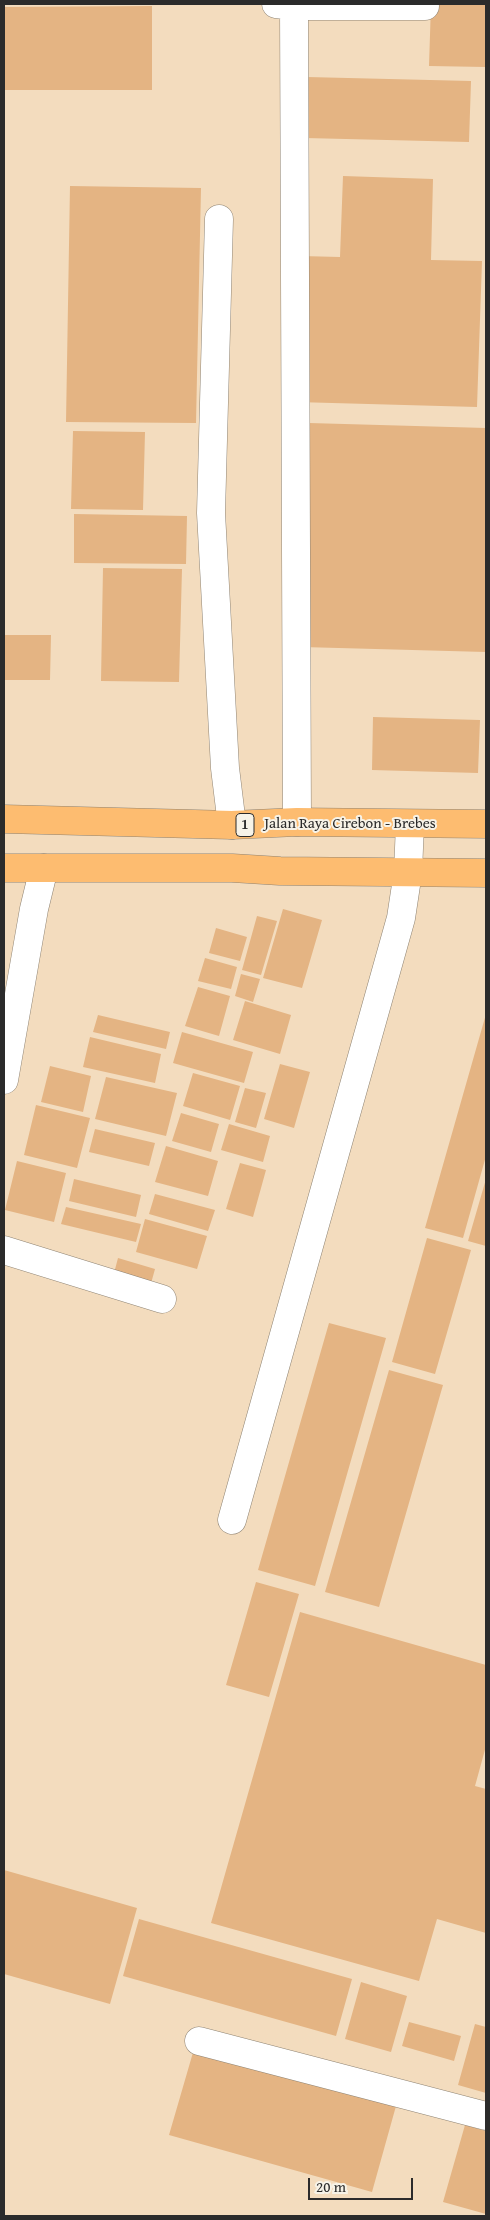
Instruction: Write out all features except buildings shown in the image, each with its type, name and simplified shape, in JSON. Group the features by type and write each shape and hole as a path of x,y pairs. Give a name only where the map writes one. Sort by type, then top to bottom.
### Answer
{"highway":[{"name":"Jalan Raya Cirebon - Brebes","path":"4,819 232,825 297,822 486,824"},
{"path":"232,825 232,868"},
{"path":"4,868 232,868 486,873"}],"lane":[{"path":"297,822 287,4 425,6"},
{"path":"219,219 210,513 225,768 232,825"},
{"path":"232,1520 401,918 408,872 410,824"},
{"path":"4,1080 34,909 44,868"},
{"path":"4,1250 162,1299"},
{"path":"199,2041 486,2116"}]}
